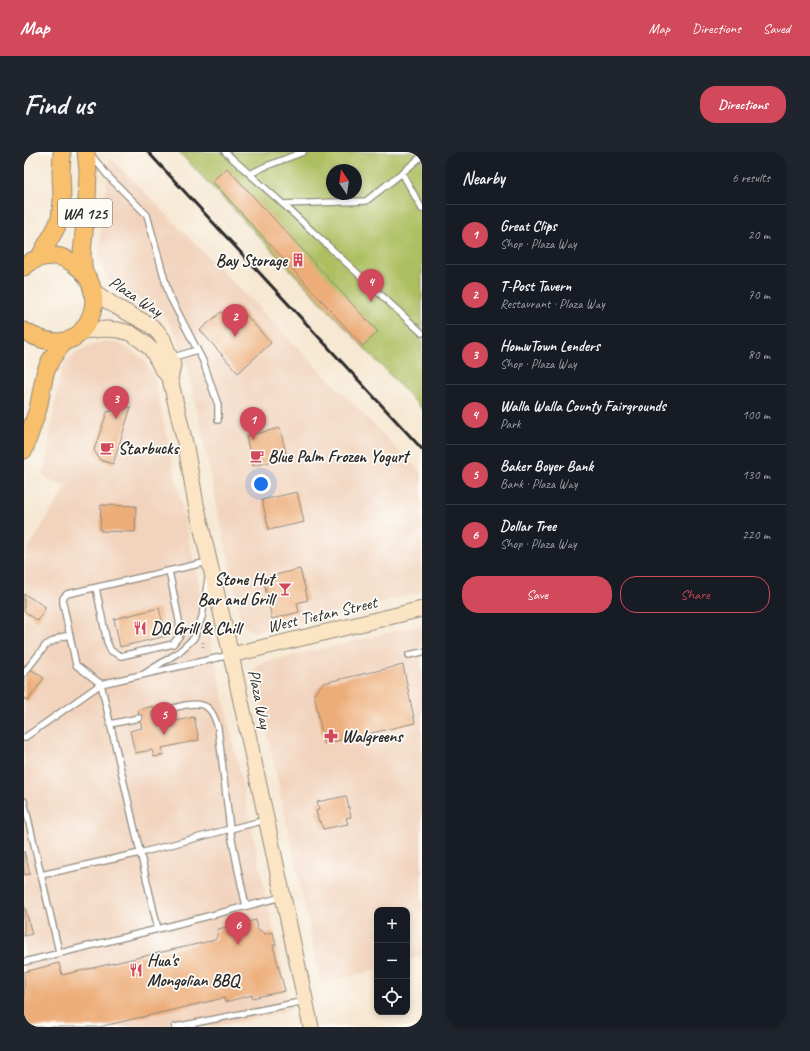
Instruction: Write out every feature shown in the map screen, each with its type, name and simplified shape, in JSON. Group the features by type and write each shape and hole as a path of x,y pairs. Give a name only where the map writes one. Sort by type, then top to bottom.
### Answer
{"main road":[{"name":"WA 125","path":"39,258 60,218 62,200 62,152"},
{"name":"WA 125","path":"84,274 82,254 87,199 88,171 86,152"},
{"name":"WA 125","path":"24,268 29,263 39,258 48,256 57,256 66,259 76,266 90,282 94,299 92,313 88,322 74,338 64,342 51,359 46,373 38,409 24,450"},
{"name":"Plaza Way","path":"93,291 115,306 150,325 163,339 173,365 170,379"},
{"name":"Plaza Way","path":"81,331 107,328 130,333 152,350 161,367 170,379 311,1027"},
{"path":"24,331 45,341 64,342"},
{"name":"West Tietan Street","path":"231,655 422,609"}],"lane":[{"path":"89,152 108,176 147,215 169,295 203,361 218,405 218,420"},
{"path":"225,152 422,333"},
{"path":"250,174 264,167 304,152"},
{"path":"283,204 366,201 422,156"},
{"path":"402,173 422,209"},
{"path":"171,358 197,350"},
{"path":"144,674 179,652 194,638 202,617 210,562 67,594 63,598 76,665 101,684 158,929"},
{"path":"96,588 107,642 111,651 121,656 173,644 180,635 179,620 169,571"},
{"path":"24,673 46,645 61,637 70,635"},
{"path":"409,655 422,652"},
{"path":"24,738 101,684 231,655"},
{"path":"155,714 194,704 201,704 208,708 215,718 218,728 230,829 246,906"},
{"path":"110,724 140,718"},
{"path":"24,801 59,952"},
{"path":"41,875 266,820"},
{"path":"24,962 283,896"},
{"path":"175,1027 305,1001"}],"shaded area":[{"path":"110,157 422,474 422,592 253,632 242,624 188,369 176,336 166,317 145,301 124,292 106,277 99,258 99,242"},
{"path":"104,341 121,344 144,360 154,377 291,1010 213,1027 24,1027 24,555 66,487 43,476 61,369 68,358 86,348"},
{"path":"422,625 422,956 410,959 410,907 374,907 374,970 321,984 254,671 258,665"}],"green space":[{"path":"179,152 422,152 422,409"}],"building":[{"name":"Bay Storage","path":"227,168 378,332 363,346 212,181"},
{"path":"237,305 271,343 238,373 200,330 221,312 225,316"},
{"path":"131,407 113,464 100,460 94,450 107,412"},
{"path":"280,428 287,458 253,466 246,436"},
{"path":"297,492 304,522 269,530 262,500"},
{"path":"101,505 136,506 135,532 100,531"},
{"name":"Stone Hut Bar and Grill","path":"300,569 308,600 297,603 299,612 272,619 263,578"},
{"path":"24,594 46,607 38,621 24,611"},
{"name":"DQ Grill & Chill","path":"159,608 166,636 120,647 114,619"},
{"path":"24,665 44,678 28,701 24,699"},
{"name":"Walgreens","path":"403,665 415,723 324,744 314,694 323,683"},
{"path":"153,706 158,725 194,717 199,740 162,748 164,755 154,757 152,750 135,753 130,731 142,728 138,710"},
{"path":"346,796 351,817 346,818 348,824 323,829 316,811 319,810 317,802"},
{"path":"24,851 30,874 24,875"},
{"path":"24,904 32,934 24,936"},
{"path":"256,920 257,928 265,934 273,932 276,945 273,945 285,991 252,998 252,995 225,1002 224,998 99,1027 28,1027 26,1017 24,1018 24,972 59,963 62,975 215,940 218,929"}],"railway":[{"path":"148,152 422,449"}],"place":[{"name":"Bay Storage","path":"298,260"},
{"name":"Walla Walla County Fairgrounds","path":"371,302"},
{"name":"T-Post Tavern","path":"235,337"},
{"name":"HomwTown Lenders","path":"116,419"},
{"name":"Great Clips","path":"253,440"},
{"name":"Starbucks","path":"107,448"},
{"name":"Blue Palm Frozen Yogurt","path":"257,456"},
{"name":"Stone Hut Bar and Grill","path":"285,589"},
{"name":"DQ Grill & Chill","path":"140,628"},
{"name":"Baker Boyer Bank","path":"164,735"},
{"name":"Walgreens","path":"331,736"},
{"name":"Dollar Tree","path":"238,945"},
{"name":"Hua's Mongolian BBQ","path":"136,970"}]}
